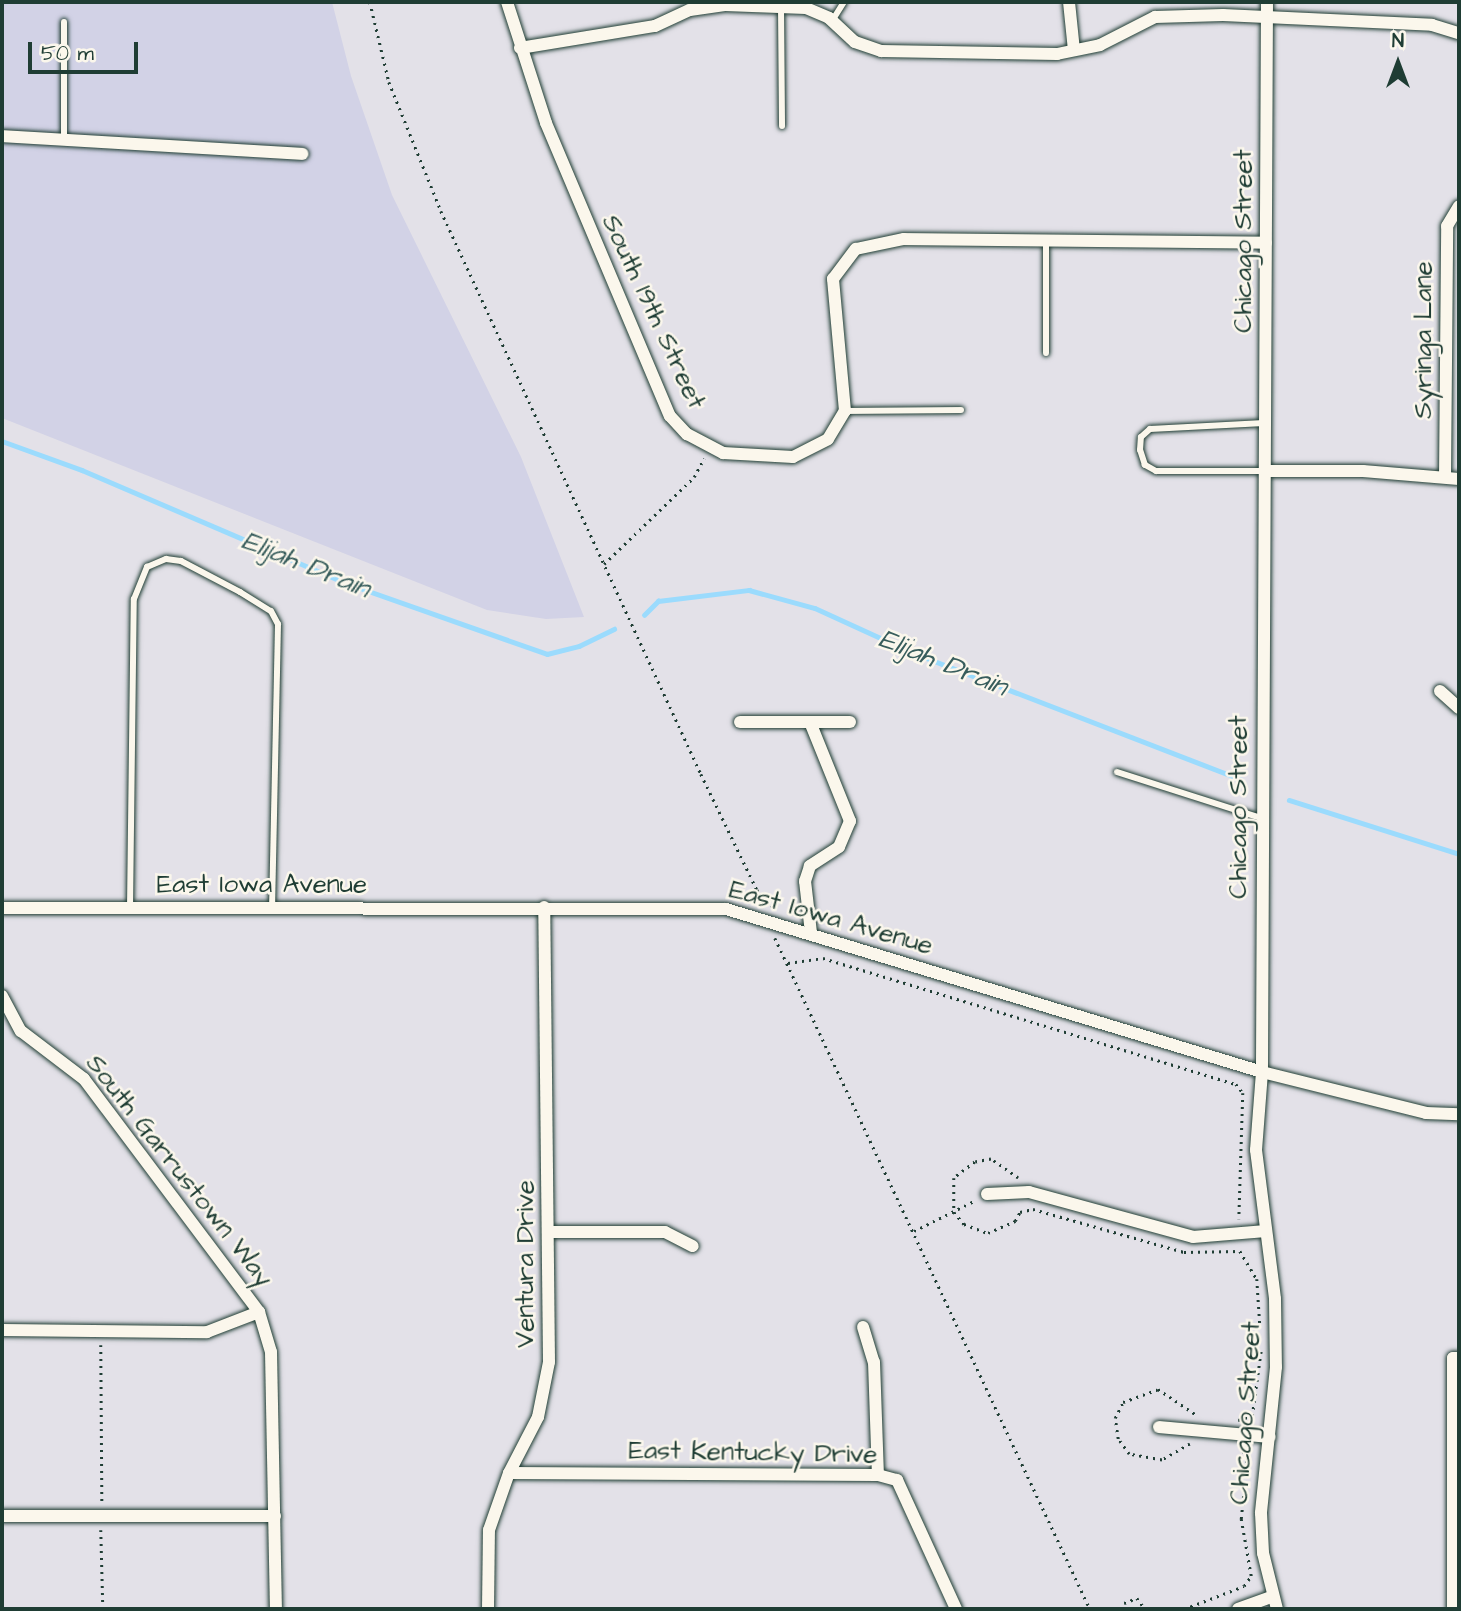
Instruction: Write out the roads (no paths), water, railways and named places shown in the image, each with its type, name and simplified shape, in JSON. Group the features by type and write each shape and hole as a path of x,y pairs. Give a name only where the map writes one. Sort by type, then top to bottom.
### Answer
{"street":[{"name":"South 19th Street","path":"507,2 520,48 551,135 670,416 708,448 723,453 793,457 828,439 845,411"},
{"path":"1069,2 1074,50"},
{"name":"Chicago Street","path":"1266,2 1262,1072 1256,1150 1275,1299 1270,1437 1261,1513 1263,1553 1277,1609"},
{"path":"520,48 655,26 690,10 724,5 806,8 832,20 855,42 881,51 1003,55 1074,50 1100,45 1155,17 1266,17 1432,25 1459,33"},
{"path":"4,136 64,137 302,154"},
{"name":"Syringa Lane","path":"1446,477 1447,226 1459,206"},
{"path":"845,411 833,279 856,249 904,239 1266,243"},
{"path":"1266,471 1363,471 1459,479"},
{"path":"1440,691 1459,708"},
{"path":"740,722 850,722"},
{"path":"810,722 850,821 839,847 810,866 806,881 811,933"},
{"name":"Ventura Drive","path":"488,1609 489,1531 509,1473 538,1417 546,1388 548,1232 544,907"},
{"name":"East Iowa Avenue","path":"2,908 726,909 1262,1072 1426,1113 1459,1114"},
{"name":"South Garrustown Way","path":"2,996 21,1031 84,1079 259,1311 271,1352 276,1609"},
{"path":"988,1194 1029,1192 1193,1237 1266,1231"},
{"path":"548,1232 664,1232 693,1246"},
{"path":"2,1330 207,1332 259,1311"},
{"path":"863,1327 874,1362 878,1475"},
{"path":"1453,1609 1456,1531 1453,1358 1459,1358"},
{"path":"1159,1427 1270,1437"},
{"name":"East Kentucky Drive","path":"509,1473 878,1475 897,1480 956,1609"},
{"path":"2,1516 275,1516"},
{"path":"1238,1609 1273,1596"}],"lane":[{"path":"832,20 844,2"},
{"path":"781,7 782,126"},
{"path":"64,22 64,137"},
{"path":"1046,241 1046,353"},
{"path":"845,411 961,410"},
{"path":"1266,423 1150,429 1141,437 1140,450 1145,465 1156,471 1266,471"},
{"path":"131,908 134,599 147,567 166,559 181,561 240,592 271,611 278,624 272,908"},
{"path":"1117,772 1261,818"}],"waterway":[{"name":"Elijah Drain","path":"2,441 82,470 343,582 547,654 579,646 614,629"},
{"name":"Elijah Drain","path":"644,615 658,601 749,590 815,608 911,652 1240,779"},
{"name":"Elijah Drain","path":"1289,800 1459,854"}]}
